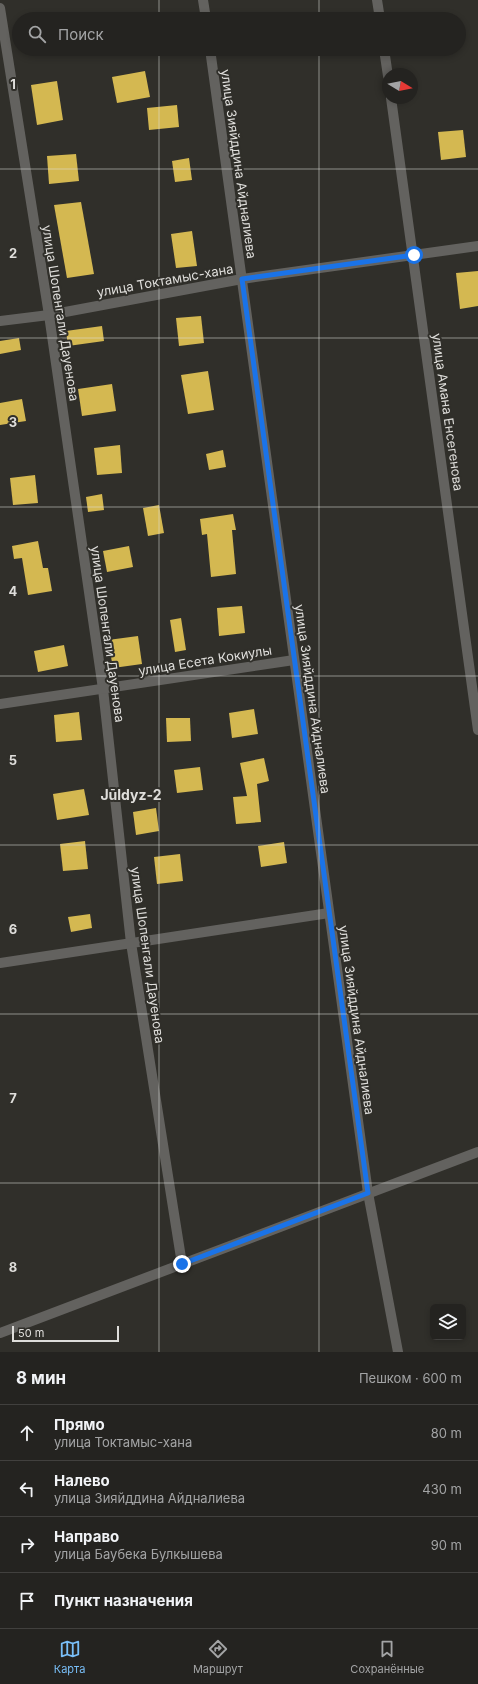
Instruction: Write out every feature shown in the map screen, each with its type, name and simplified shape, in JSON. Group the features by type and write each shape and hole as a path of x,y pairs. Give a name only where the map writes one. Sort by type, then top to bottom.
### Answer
{"street":[{"path":"203,0 205,12"},
{"path":"377,0 379,12"},
{"name":"улица Шопенгали Дауенова","path":"0,8 49,315 103,689 131,943 182,1264"},
{"name":"улица Зияйддина Айдналиева","path":"211,56 368,1193 398,1352"},
{"path":"385,56 387,68"},
{"name":"улица Амана Енсегенова","path":"392,104 414,255 478,730"},
{"name":"улица Токтамыс-хана","path":"0,321 49,315 242,279 478,246"},
{"name":"улица Есета Кокиулы","path":"0,704 294,660"},
{"path":"0,963 329,913"},
{"path":"0,1333 478,1152"}],"building":[{"path":"145,71 150,97 117,103 112,77"},
{"path":"57,81 63,120 37,125 31,85"},
{"path":"177,105 179,127 149,130 147,108"},
{"path":"463,130 466,157 441,160 438,132"},
{"path":"76,154 79,181 49,184 47,156"},
{"path":"189,158 192,180 175,182 172,161"},
{"path":"81,202 94,274 67,278 54,205"},
{"path":"192,231 197,266 176,268 171,234"},
{"path":"478,271 478,306 460,309 456,273"},
{"path":"201,316 204,343 179,346 176,318"},
{"path":"102,326 104,341 68,346 66,331"},
{"path":"19,338 21,350 0,354 0,341"},
{"path":"208,371 214,410 188,414 181,375"},
{"path":"112,384 116,411 82,416 78,389"},
{"path":"22,399 26,421 0,425 0,403"},
{"path":"120,445 122,473 97,475 94,448"},
{"path":"223,450 226,467 209,470 206,454"},
{"path":"35,475 38,503 13,505 10,478"},
{"path":"102,494 104,510 88,512 86,497"},
{"path":"159,505 164,533 148,536 143,508"},
{"path":"233,514 236,530 232,530 236,574 211,577 207,534 202,535 200,519"},
{"path":"38,541 43,568 48,568 52,591 28,595 22,558 14,559 12,546"},
{"path":"129,546 133,567 107,572 103,551"},
{"path":"242,606 245,633 219,636 217,608"},
{"path":"181,618 186,650 175,652 170,620"},
{"path":"138,636 142,664 113,668 108,640"},
{"path":"64,645 68,666 38,672 34,651"},
{"path":"254,709 258,734 232,738 229,713"},
{"path":"79,712 82,740 56,742 54,715"},
{"path":"166,718 190,718 191,741 167,742"},
{"path":"264,758 269,781 257,784 261,822 236,824 233,797 247,796 240,763"},
{"path":"200,767 203,790 177,793 174,770"},
{"path":"84,789 89,815 57,820 53,794"},
{"path":"156,808 159,831 136,835 133,812"},
{"path":"85,841 88,869 63,871 60,844"},
{"path":"284,842 287,863 261,867 258,846"},
{"path":"180,854 183,881 157,884 154,857"},
{"path":"90,914 92,928 71,932 68,917"}],"district":[{"name":"Jūldyz-2","path":"131,794"}],"route":[{"path":"182,1264 368,1193 242,279 414,255"}]}
